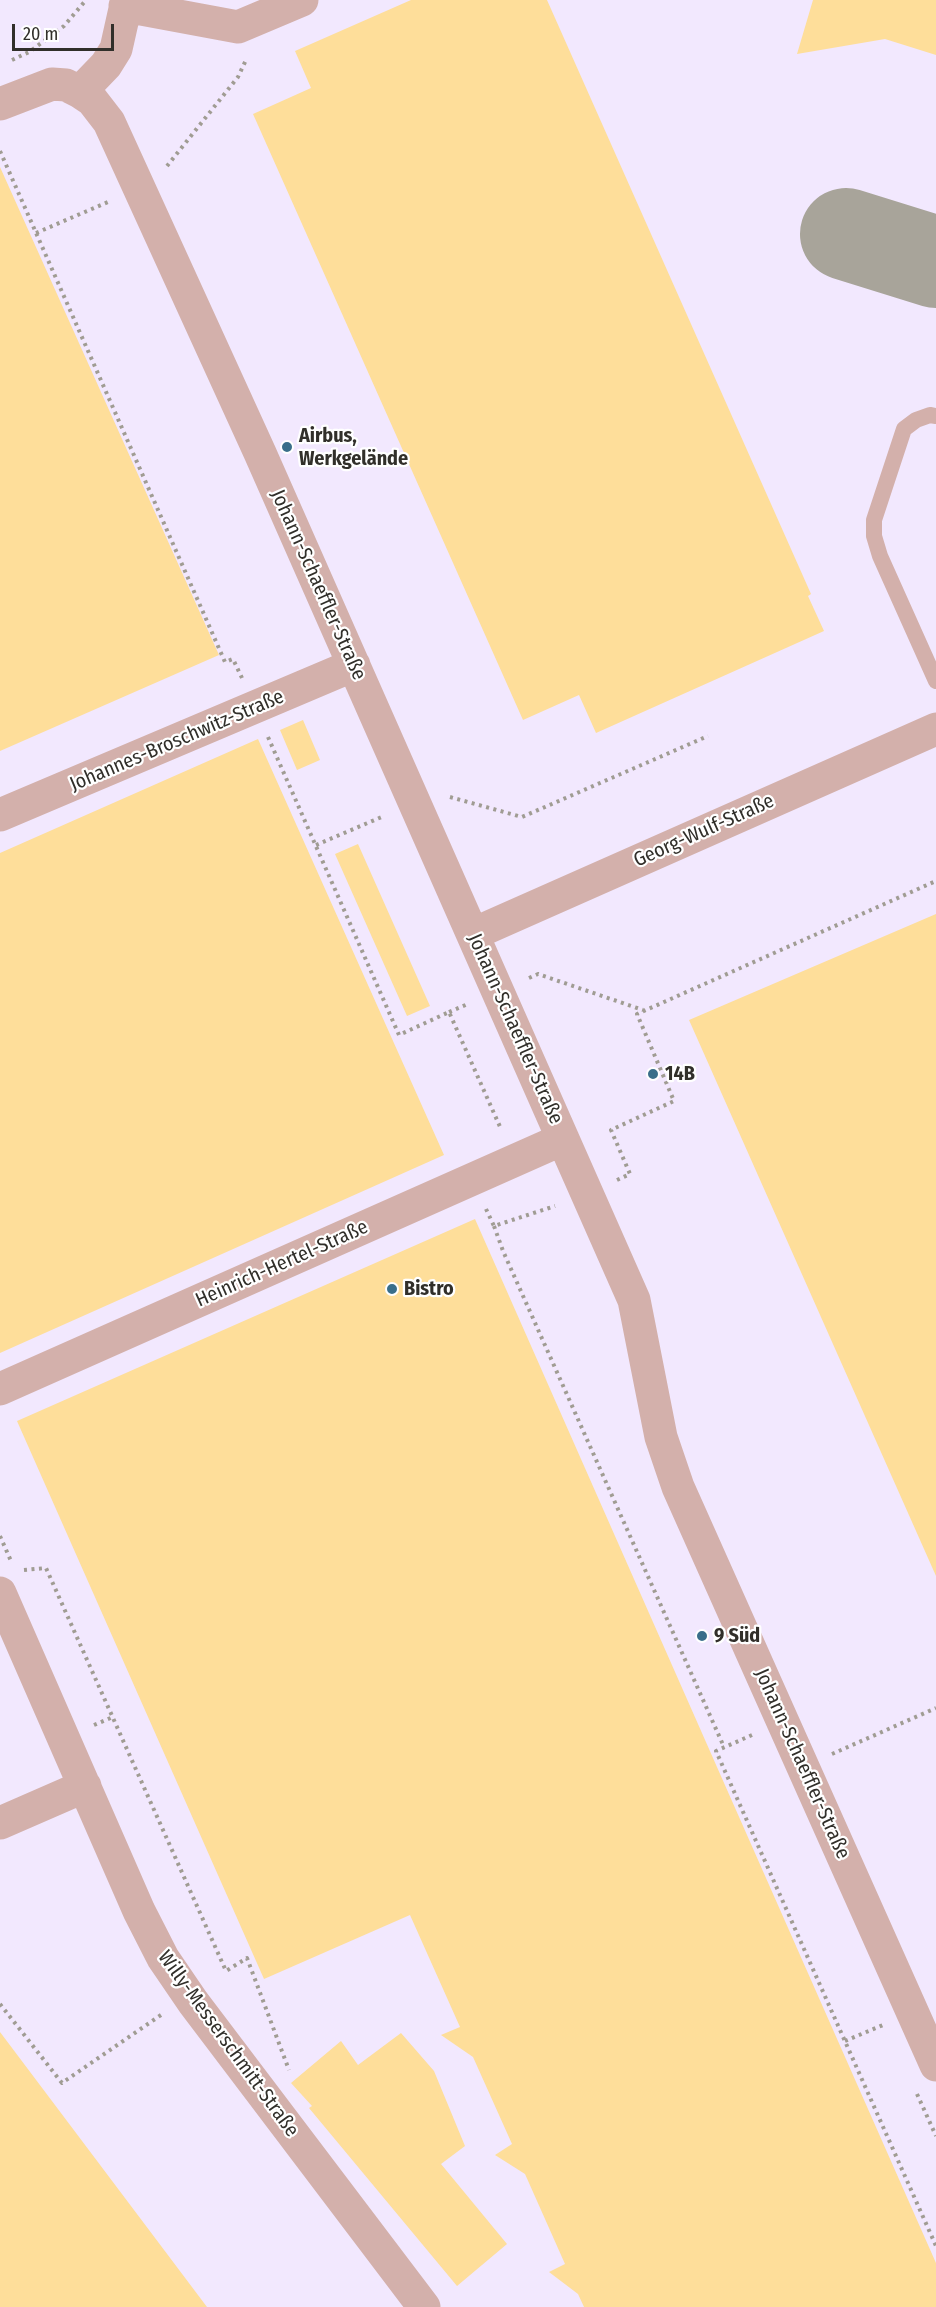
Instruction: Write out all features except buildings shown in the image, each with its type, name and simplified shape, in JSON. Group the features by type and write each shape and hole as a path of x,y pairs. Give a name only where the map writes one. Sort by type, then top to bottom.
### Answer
{"street":[{"path":"80,92 106,65 116,49 126,3 238,27 302,0"},
{"name":"Johann-Schaeffler-Straße","path":"0,104 52,84 66,85 92,100 109,122 354,665 634,1300 661,1437 678,1487 936,2065"},
{"name":"Johannes-Broschwitz-Straße","path":"0,815 354,665"},
{"name":"Georg-Wulf-Straße","path":"473,934 936,729"},
{"name":"Heinrich-Hertel-Straße","path":"0,1389 564,1138"},
{"name":"Willy-Messerschmitt-Straße","path":"6,1579 85,1786 139,1911 163,1958 193,2002 424,2307"},
{"path":"0,1823 85,1786"}],"lane":[{"path":"936,416 930,415 916,420 904,429 874,520 874,536 880,556 936,681"}],"path":[{"path":"10,61 29,52 64,26 86,0"},
{"path":"165,170 168,163 238,77 249,53"},
{"path":"36,233 116,198"},
{"path":"446,796 522,817 708,736"},
{"path":"316,845 389,813"},
{"path":"612,1182 630,1174 611,1130 674,1101 637,1014 936,881"},
{"path":"522,980 538,974 644,1011"},
{"path":"449,1012 473,1002"},
{"path":"484,1203 503,1251 724,1747"},
{"path":"494,1226 560,1204"},
{"path":"0,1536 6,1579"},
{"path":"19,1567 26,1571 46,1568 226,1971 247,1958 289,2071 285,2075"},
{"path":"831,1754 936,1708"},
{"path":"760,1737 753,1734 716,1751 936,2246"},
{"path":"0,2004 62,2084 165,2013"},
{"path":"845,2041 886,2023"}],"shaded area":[{"path":"0,0 936,0 936,2307 0,2307"}],"taxiway":[{"path":"846,234 936,262"}],"place":[{"name":"Airbus, Werkgelände","path":"287,447"},
{"name":"14B","path":"653,1074"},
{"name":"Bistro","path":"392,1289"},
{"name":"9 Süd","path":"702,1636"}]}
